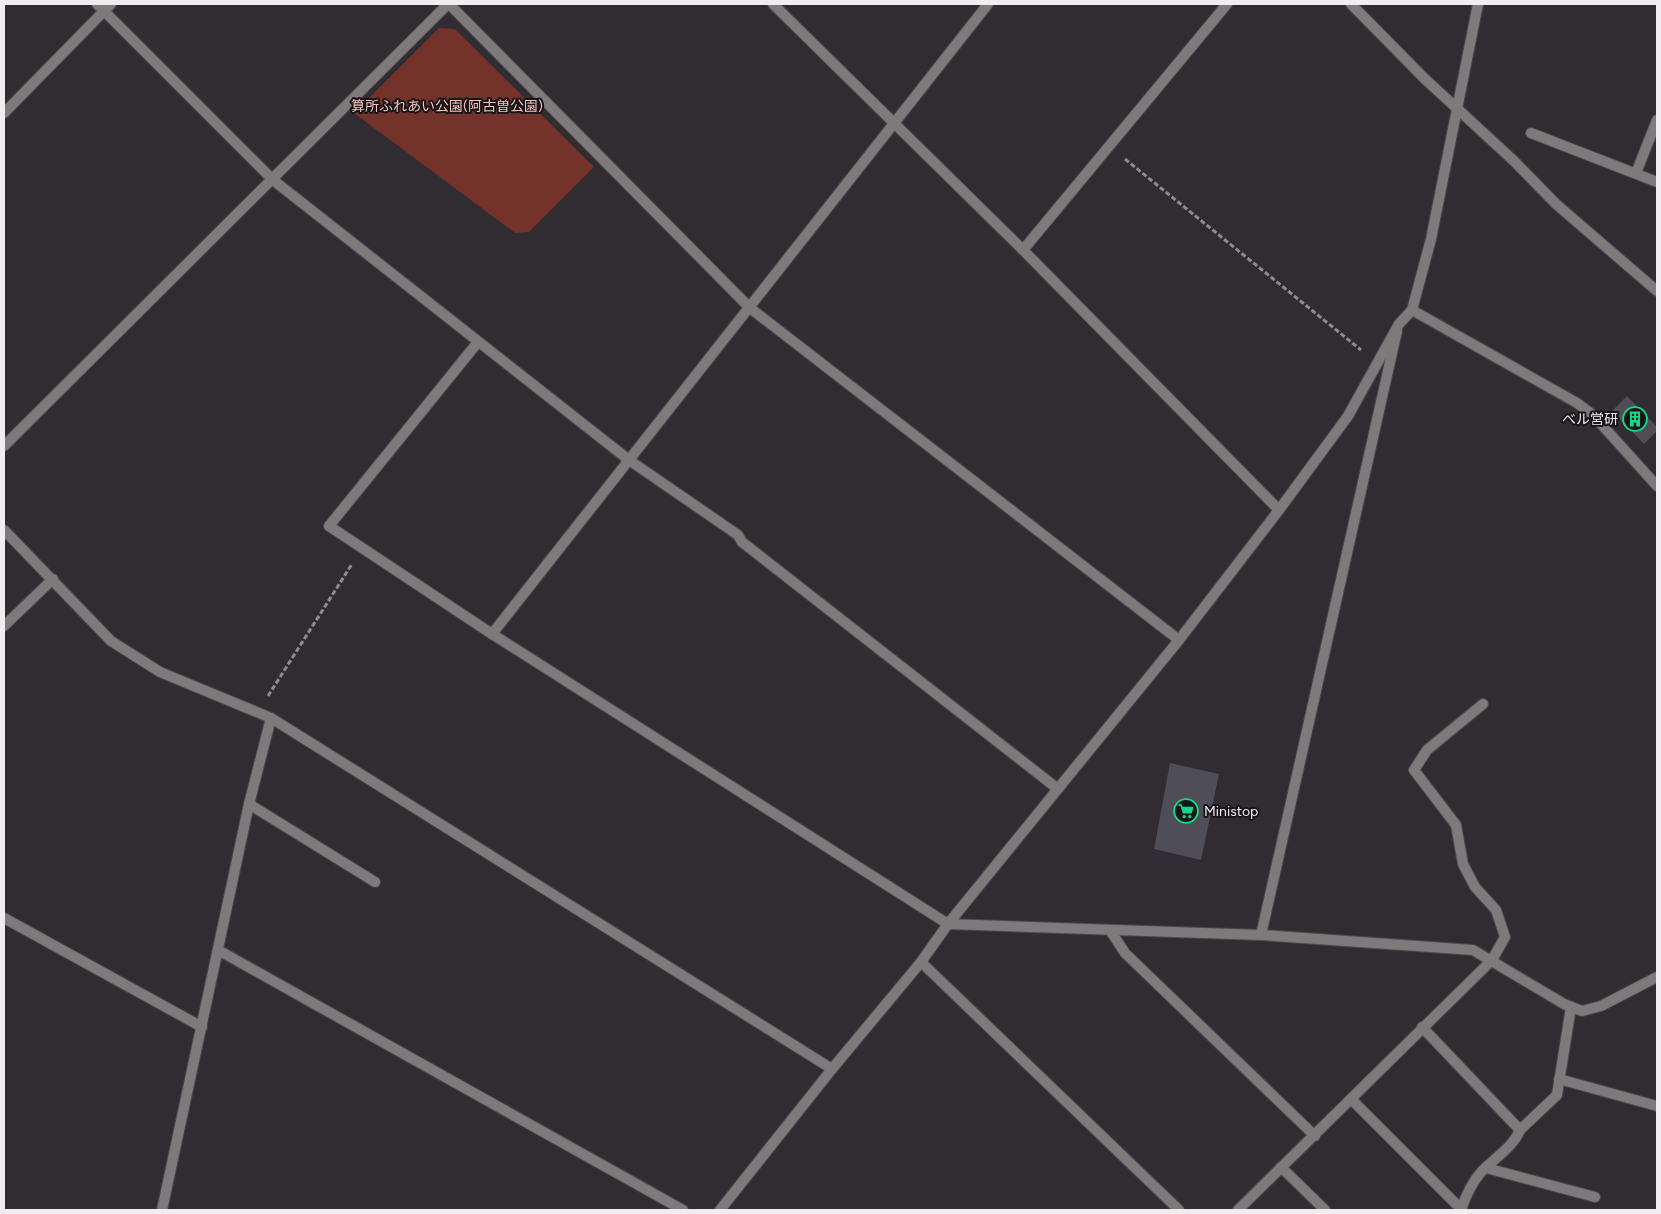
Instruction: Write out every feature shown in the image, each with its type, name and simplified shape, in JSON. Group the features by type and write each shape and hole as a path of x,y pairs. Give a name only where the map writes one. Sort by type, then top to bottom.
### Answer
{"street":[{"path":"4,446 448,4 750,308 1179,640"},
{"path":"773,4 1022,250 1279,510"},
{"path":"492,634 988,4"},
{"path":"1022,250 1227,4"},
{"path":"1351,4 1425,79 1456,106 1556,204 1657,291"},
{"path":"720,1210 832,1069 921,962 948,924 1179,640 1279,510 1348,416 1399,324 1412,310 1431,239 1456,106 1478,4"},
{"path":"4,113 104,6 273,180 629,460 738,535 742,542 1058,789"},
{"path":"1636,173 1657,120"},
{"path":"1531,133 1657,182"},
{"path":"1412,310 1577,403 1593,415 1657,486"},
{"path":"1261,935 1399,324"},
{"path":"478,342 329,526 492,634 948,924 1261,935 1473,950 1571,1007 1582,1011 1602,1006 1657,977"},
{"path":"4,530 112,641 144,662 160,672 271,718 832,1069"},
{"path":"4,626 53,579"},
{"path":"1238,1210 1492,960 1505,938 1496,910 1475,887 1463,864 1456,825 1414,770 1427,750 1482,704"},
{"path":"162,1210 249,804 271,718"},
{"path":"249,804 375,882"},
{"path":"4,918 202,1027"},
{"path":"1110,930 1125,953 1315,1136"},
{"path":"218,950 683,1210"},
{"path":"921,962 1180,1210"},
{"path":"1351,1099 1461,1210 1469,1189 1486,1168 1517,1138 1520,1130 1557,1095 1571,1007"},
{"path":"1422,1027 1520,1130"},
{"path":"1559,1078 1657,1106"},
{"path":"1281,1167 1325,1210"},
{"path":"1486,1168 1595,1197"}],"path":[{"path":"1108,146 1377,363"},
{"path":"258,711 362,549"}],"green space":[{"name":"算所ふれあい公園(阿古曽公園)","path":"439,28 455,29 594,167 529,232 515,233 354,113"}],"building":[{"name":"べル営研","path":"1627,396 1657,427 1657,431 1644,444 1612,411"},
{"name":"Ministop","path":"1170,763 1219,774 1201,860 1154,849"}],"place":[{"name":"べル営研","path":"1635,419"},
{"name":"Ministop","path":"1186,811"}]}
